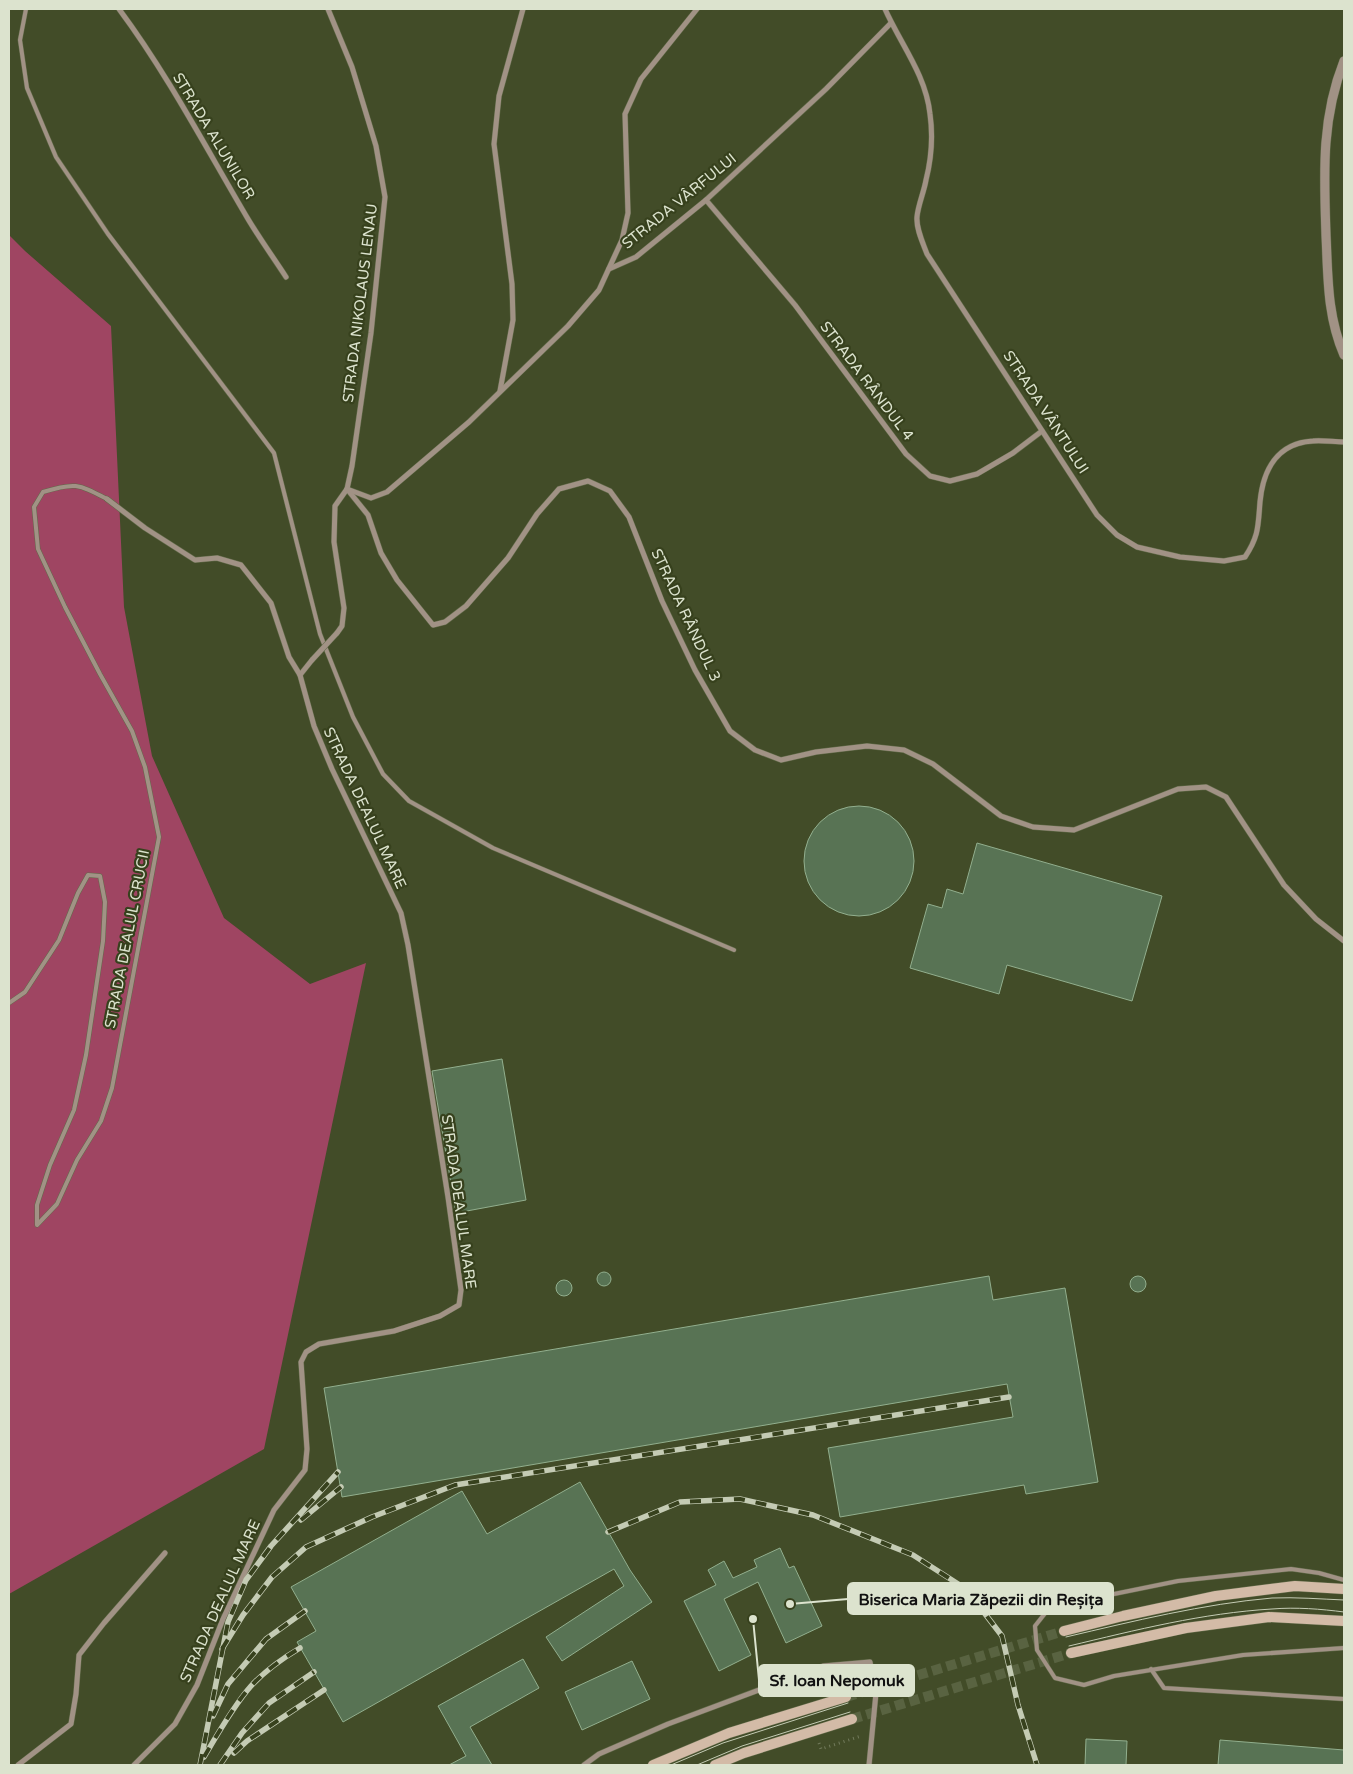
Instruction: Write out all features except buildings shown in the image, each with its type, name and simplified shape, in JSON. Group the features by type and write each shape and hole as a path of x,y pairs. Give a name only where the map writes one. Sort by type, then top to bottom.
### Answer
{"main road":[{"path":"1064,1631 1123,1616 1233,1594 1295,1586 1344,1589"},
{"path":"1071,1653 1186,1628 1269,1617 1344,1621"},
{"path":"653,1765 729,1733 846,1696"},
{"path":"715,1765 744,1753 852,1719"}],"street":[{"name":"STRADA ALUNILOR","path":"118,9 136,32 196,127 249,220 286,277"},
{"name":"STRADA NIKOLAUS LENAU","path":"300,675 342,626 344,608 334,542 335,506 347,489 352,466 370,343 385,197 376,146 360,93 352,67 328,9"},
{"path":"500,392 513,320 512,284 494,144 499,96 523,9"},
{"path":"347,489 371,498 387,492 469,422 568,326 599,290 622,240 628,213 625,114 641,79 697,9"},
{"name":"STRADA VÂNTULUI","path":"885,9 891,23 909,52 923,86 930,114 930,147 927,178 917,218 920,237 927,254 1097,515 1117,535 1137,547 1171,555 1224,561 1245,557 1255,542 1265,478 1274,459 1289,447 1312,441 1344,442"},
{"name":"STRADA VÂRFULUI","path":"608,269 636,257 706,200 826,89 891,23"},
{"path":"1344,61 1338,76 1328,122 1324,162 1328,295 1333,322 1344,355"},
{"name":"STRADA RÂNDUL 4","path":"706,200 795,305 906,454 930,476 950,481 977,474 1013,453 1042,431"},
{"name":"STRADA RÂNDUL 3","path":"347,489 368,515 381,552 397,580 433,625 444,622 466,606 508,558 537,514 560,489 588,481 610,491 629,517 662,601 694,670 730,731 755,750 781,760 816,752 867,746 904,750 933,764 1001,816 1034,827 1074,830 1178,789 1206,787 1226,797 1284,885 1316,919 1344,941"},
{"name":"STRADA DEALUL CRUCII","path":"107,499 145,528 195,560 217,558 241,565 270,603 289,657 300,675"},
{"name":"STRADA DEALUL MARE","path":"134,1765 176,1724 197,1685 223,1618 274,1510 305,1470 307,1448 301,1362 306,1352 319,1344 394,1331 440,1316 459,1305 461,1290 448,1197 408,945 401,913 332,769 314,726 300,675"},
{"path":"18,1765 71,1724 76,1694 79,1655 104,1623 165,1553"},
{"path":"584,1765 600,1754 668,1724 824,1666 870,1662 876,1693 869,1765"}],"lane":[{"path":"26,9 20,40 27,88 56,157 108,234 274,453 320,634 353,716 383,774 409,801 493,848 734,950"},
{"name":"STRADA DEALUL CRUCII","path":"9,1003 25,992 59,940 88,875 100,876 105,902 103,941 86,1055 74,1110 50,1165 37,1205 37,1225 57,1204 77,1160 101,1121 112,1088 160,837 145,768 132,731 95,666 38,549 34,507 43,492 65,485 83,486 107,499"},
{"path":"1344,1580 1319,1573 1291,1569 1178,1581 1050,1607 1036,1626 1037,1650 1055,1678 1084,1685 1114,1676 1243,1655 1344,1648"},
{"path":"1151,1670 1164,1688 1344,1699"}],"path":[{"path":"817,1738 821,1750 872,1733"}],"shaded area":[{"path":"9,235 111,326 124,607 152,756 224,918 310,984 366,963 264,1449 9,1594"}],"tunnel":[{"path":"846,1697 1064,1631"},
{"path":"852,1719 1071,1653"}],"tram line":[{"path":"1066,1637 1220,1604 1272,1598 1344,1600"},
{"path":"1069,1646 1170,1623 1221,1614 1290,1608 1344,1612"},
{"path":"671,1765 723,1743 848,1703"},
{"path":"697,1765 742,1746 850,1712"}],"railway":[{"path":"222,1649 243,1615 272,1577 306,1547 372,1517 455,1485 1009,1397"},
{"path":"200,1765 228,1622 246,1580 271,1546 338,1472"},
{"path":"301,1520 341,1487"},
{"path":"608,1532 680,1502 740,1499 813,1515 913,1555 966,1589 1002,1636 1018,1705 1037,1765"},
{"path":"213,1716 228,1684 266,1639 305,1611"},
{"path":"204,1757 232,1711 251,1686 274,1665 300,1648"},
{"path":"220,1765 242,1733 269,1703 314,1672"},
{"path":"234,1753 247,1741 324,1690"}],"place":[{"name":"Biserica Maria Zăpezii din Reșița","path":"790,1604"},
{"name":"Sf. Ioan Nepomuk","path":"753,1619"}]}
